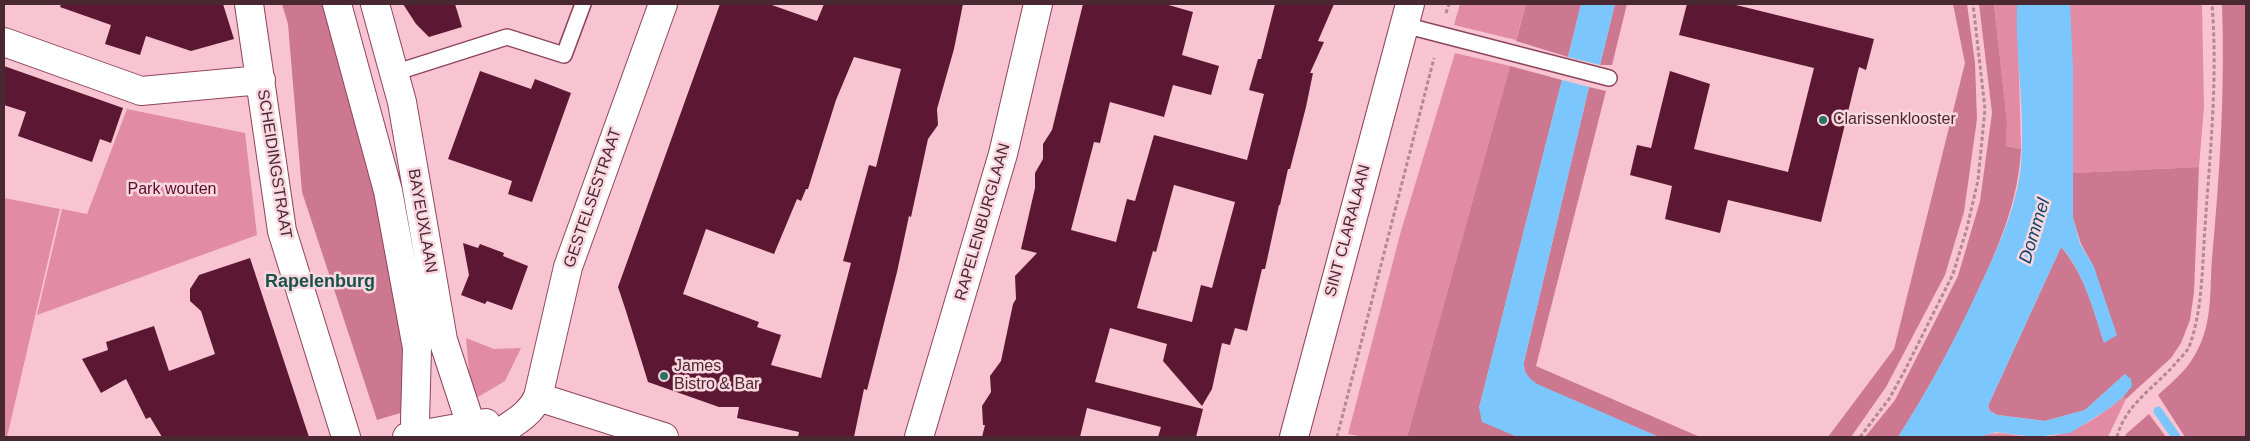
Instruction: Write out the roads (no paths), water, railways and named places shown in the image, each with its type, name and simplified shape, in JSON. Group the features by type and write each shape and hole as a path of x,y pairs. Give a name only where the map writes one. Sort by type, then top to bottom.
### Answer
{"street":[{"name":"SCHEIDINGSTRAAT","path":"249,4 282,231 346,437"},
{"name":"BAYEUXLAAN","path":"337,4 390,201 417,348 414,437"},
{"name":"BAYEUXLAAN","path":"375,4 402,102 443,340 470,432"},
{"name":"GESTELSESTRAAT","path":"538,397 568,267 661,4"},
{"name":"RAPELENBURGLAAN","path":"919,437 1003,154 1038,4"},
{"name":"SINT CLARALAAN","path":"1294,437 1407,14"},
{"path":"4,42 141,91 261,80"},
{"path":"414,437 470,432 487,423 500,432 528,413 538,397 664,437"}],"lane":[{"path":"394,72 507,37 564,55 583,4"},
{"name":"SINT CLARALAAN","path":"1407,14 1440,35 1608,78"}],"water":[{"path":"1581,4 1615,4 1600,65 1568,57"},
{"name":"Dommel","path":"2017,4 2070,4 2073,69 2073,218 2080,244 2094,267 2117,335 2104,343 2081,279 2069,256 2061,247 1988,406 1990,411 1997,415 2045,421 2085,410 2125,374 2131,379 2132,386 2123,397 2108,409 2070,433 2034,437 1996,432 1979,437 1898,437 1931,382 1961,326 1998,247 2013,204 2020,174 2022,153"},
{"path":"1562,80 1589,87 1524,362 1524,369 1537,384 1659,437 1518,437 1482,422 1479,408"}],"waterway":[{"path":"2158,411 2176,437"}],"place":[{"name":"Clarissenklooster","path":"1823,120"},
{"name":"James Bistro & Bar","path":"664,376"}],"district":[{"name":"Rapelenburg","path":"320,282"}],"park label":[{"name":"Park wouten","path":"172,190"}]}
